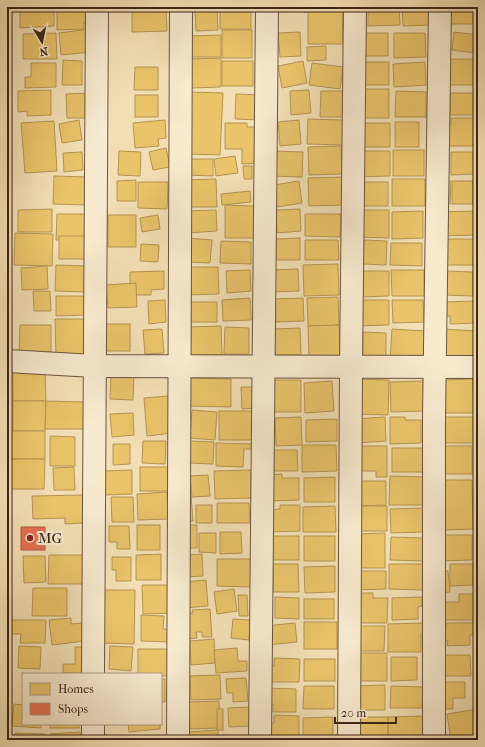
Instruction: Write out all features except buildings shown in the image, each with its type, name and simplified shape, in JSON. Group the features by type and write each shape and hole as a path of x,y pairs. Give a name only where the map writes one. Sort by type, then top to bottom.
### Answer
{"street":[{"path":"93,673 97,7"},
{"path":"178,740 181,7"},
{"path":"260,740 267,7"},
{"path":"349,740 355,7"},
{"path":"434,740 434,367 440,7"},
{"path":"7,361 94,366 478,367"},
{"path":"93,725 93,740"}],"place":[{"name":"MG","path":"30,538"}]}
